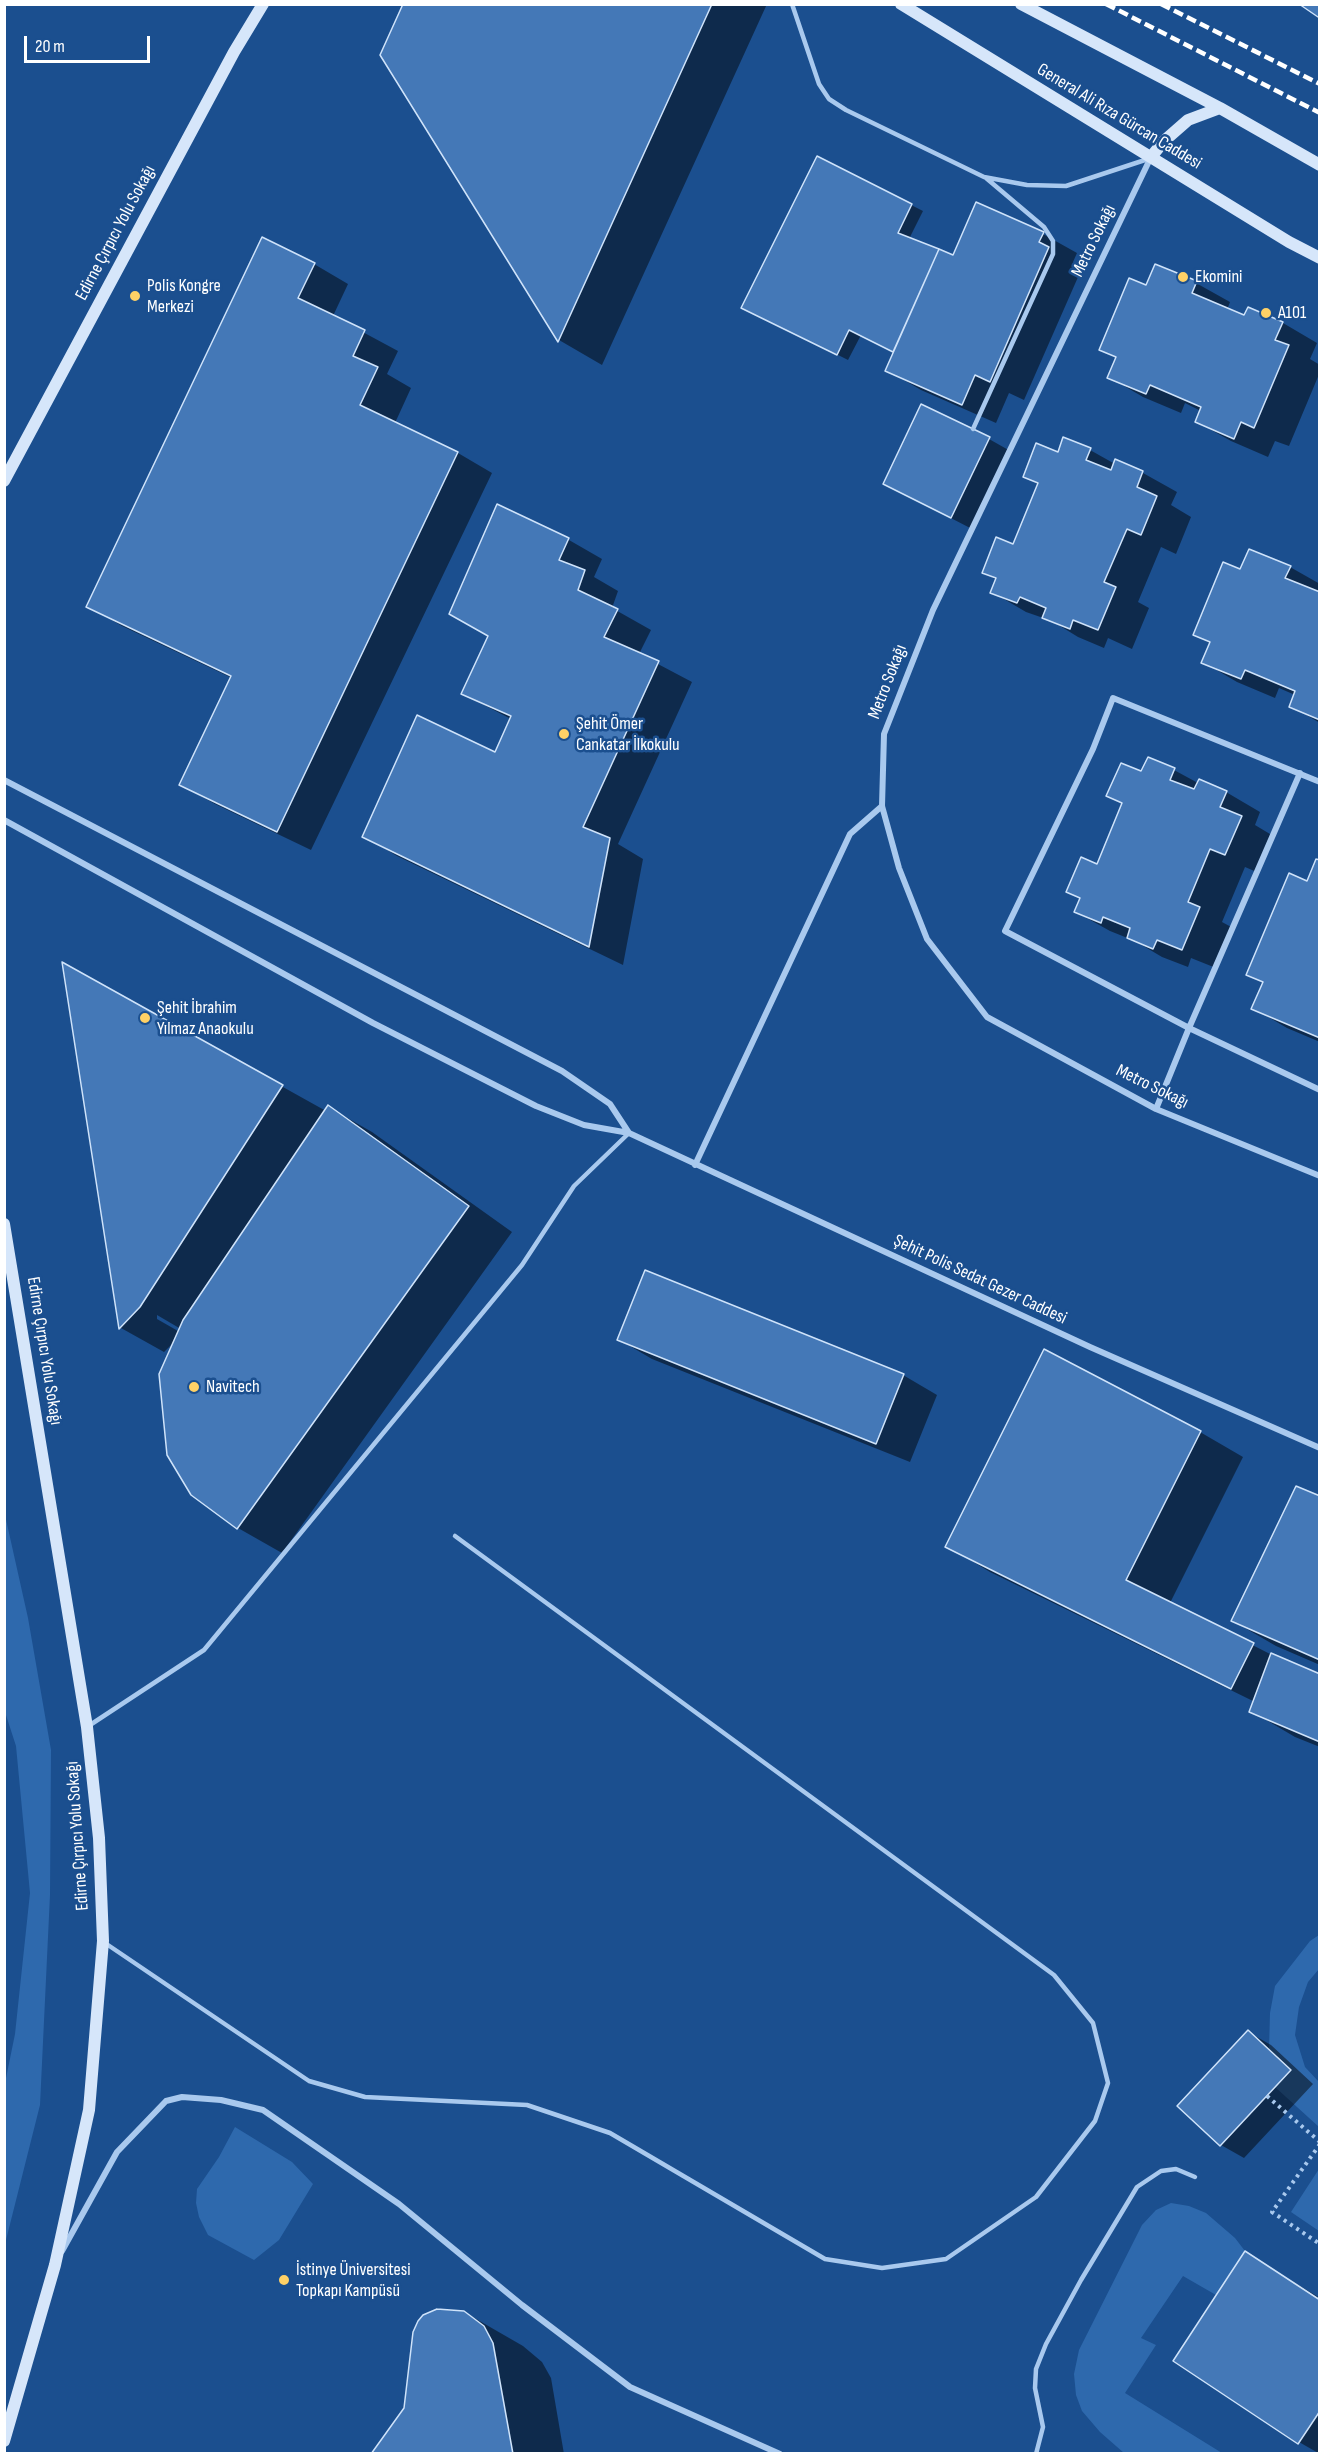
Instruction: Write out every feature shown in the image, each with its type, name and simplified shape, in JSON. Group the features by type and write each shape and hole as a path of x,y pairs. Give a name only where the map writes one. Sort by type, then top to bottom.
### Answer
{"main road":[{"path":"253,19 259,4"},
{"name":"Edirne Çırpıcı Yolu Sokağı","path":"4,480 93,312 263,4"},
{"name":"General Ali Rıza Gürcan Caddesi","path":"901,4 1289,242 1320,258"},
{"path":"1021,4 1220,108 1320,165"},
{"path":"1151,158 1164,141 1188,120 1220,108"},
{"name":"Edirne Çırpıcı Yolu Sokağı","path":"4,1224 87,1727 99,1838 103,1941 89,2110 55,2265 4,2441"}],"street":[{"name":"Metro Sokağı","path":"1151,158 933,610 884,734 882,806 899,868 927,939 987,1017 1156,1109 1320,1176"},
{"path":"1320,782 1113,698 1093,749 1005,931 1189,1028 1320,1090"},
{"path":"1156,1109 1300,773"},
{"path":"4,780 562,1071 610,1104 629,1133"},
{"path":"695,1166 850,834 882,806"},
{"path":"4,820 374,1023 536,1106 584,1125 629,1133"},
{"name":"Şehit Polis Sedat Gezer Caddesi","path":"629,1133 695,1166 1090,1347 1320,1448"},
{"path":"55,2265 117,2152 166,2101 182,2097 221,2100 263,2110 399,2204 522,2305 630,2387 780,2454"}],"lane":[{"path":"792,4 819,84 829,99 846,110 984,177 1044,226 1053,241 1053,254 973,429"},
{"path":"984,177 1027,185 1066,186 1151,158"},
{"path":"87,1727 204,1650 522,1265 573,1186 629,1133"},
{"path":"103,1941 309,2080 365,2097 527,2105 610,2133 825,2259 882,2268 946,2259 1036,2197 1095,2121 1108,2083 1093,2023 1054,1975 455,1536"},
{"path":"1036,2454 1042,2427 1035,2388 1036,2369 1046,2344 1081,2280 1137,2187 1161,2171 1176,2169 1195,2177"}],"path":[{"path":"1267,2096 1320,2143 1272,2212 1320,2244"}],"shaded area":[{"path":"5,1515 28,1618 51,1750 50,1895 40,2105 5,2244 5,2083 15,2034 30,1893 16,1746 5,1712"},
{"path":"1319,1935 1319,1969 1308,1982 1299,2007 1295,2035 1305,2067 1319,2082 1319,2127 1275,2087 1291,2070 1269,2050 1270,2013 1275,1986 1310,1941"},
{"path":"235,2127 292,2162 313,2184 279,2240 254,2260 208,2235 199,2217 196,2203 197,2189 219,2157"},
{"path":"1319,2169 1320,2231 1291,2212"},
{"path":"1171,2203 1189,2206 1206,2213 1235,2238 1245,2251 1216,2295 1183,2276 1141,2338 1156,2345 1125,2393 1222,2453 1124,2453 1100,2432 1082,2411 1076,2395 1074,2374 1079,2350 1142,2225 1156,2210"}],"building":[{"path":"403,4 712,4 558,342 380,55"},
{"path":"1299,4 1320,4 1320,15 1318,17"},
{"path":"817,156 912,204 898,233 939,249 893,352 849,330 837,355 741,308"},
{"path":"976,202 1044,232 1039,242 1049,247 990,382 975,375 962,405 885,371 939,249 953,255"},
{"path":"262,237 315,263 298,298 365,330 353,356 378,367 360,405 458,452 277,832 179,785 231,676 86,607"},
{"path":"1155,264 1197,281 1192,293 1244,315 1248,307 1283,322 1275,340 1289,345 1254,428 1241,422 1234,439 1195,422 1201,407 1150,385 1146,394 1107,378 1116,357 1099,350 1129,278 1146,285"},
{"path":"921,404 990,437 951,518 883,484"},
{"path":"1063,437 1091,448 1086,460 1111,470 1115,459 1143,471 1137,487 1157,496 1141,535 1127,529 1104,582 1116,587 1098,630 1073,620 1070,629 1042,618 1046,608 1020,597 1017,603 990,593 996,578 982,573 996,537 1013,544 1038,483 1023,477 1036,443 1058,452"},
{"name":"Şehit Ömer Cankatar İlkokulu","path":"497,504 569,538 559,560 585,570 578,590 618,609 604,637 659,661 583,827 610,838 589,947 362,837 417,715 495,752 511,716 461,694 488,636 449,614"},
{"path":"1249,549 1291,566 1285,578 1320,592 1320,720 1289,707 1295,691 1245,670 1241,679 1201,663 1210,642 1193,635 1223,562 1240,569"},
{"path":"1148,757 1175,768 1170,780 1194,789 1199,779 1227,791 1220,807 1242,816 1225,855 1210,849 1188,902 1200,907 1182,950 1157,940 1153,949 1127,938 1130,928 1103,917 1101,923 1074,912 1080,898 1066,892 1081,857 1097,864 1122,803 1106,796 1121,763 1141,771"},
{"path":"1316,859 1320,860 1320,1038 1251,1009 1263,982 1246,975 1289,873 1307,881"},
{"path":"62,962 283,1085 140,1307 119,1329"},
{"path":"328,1105 469,1206 237,1529 191,1495 167,1455 159,1374 183,1320"},
{"path":"645,1270 904,1374 876,1444 617,1340"},
{"path":"1044,1349 1201,1431 1126,1580 1254,1643 1231,1689 945,1547"},
{"path":"1296,1486 1320,1496 1320,1660 1231,1621"},
{"path":"1271,1653 1320,1674 1320,1742 1249,1712"},
{"path":"1248,2030 1291,2070 1220,2146 1177,2106"},
{"path":"1245,2251 1320,2300 1320,2411 1298,2444 1173,2361"},
{"path":"437,2309 464,2311 484,2326 493,2343 513,2454 371,2454 404,2408 413,2332 418,2321 423,2315"}],"railway":[{"path":"1106,4 1320,113"},
{"path":"1161,4 1320,84"}],"place":[{"name":"Ekomini","path":"1183,277"},
{"name":"Polis Kongre Merkezi","path":"135,296"},
{"name":"A101","path":"1266,313"},
{"name":"Şehit Ömer Cankatar İlkokulu","path":"564,734"},
{"name":"Şehit İbrahim Yılmaz Anaokulu","path":"145,1018"},
{"name":"Navitech","path":"194,1387"},
{"name":"İstinye Üniversitesi Topkapı Kampüsü","path":"284,2280"}]}
